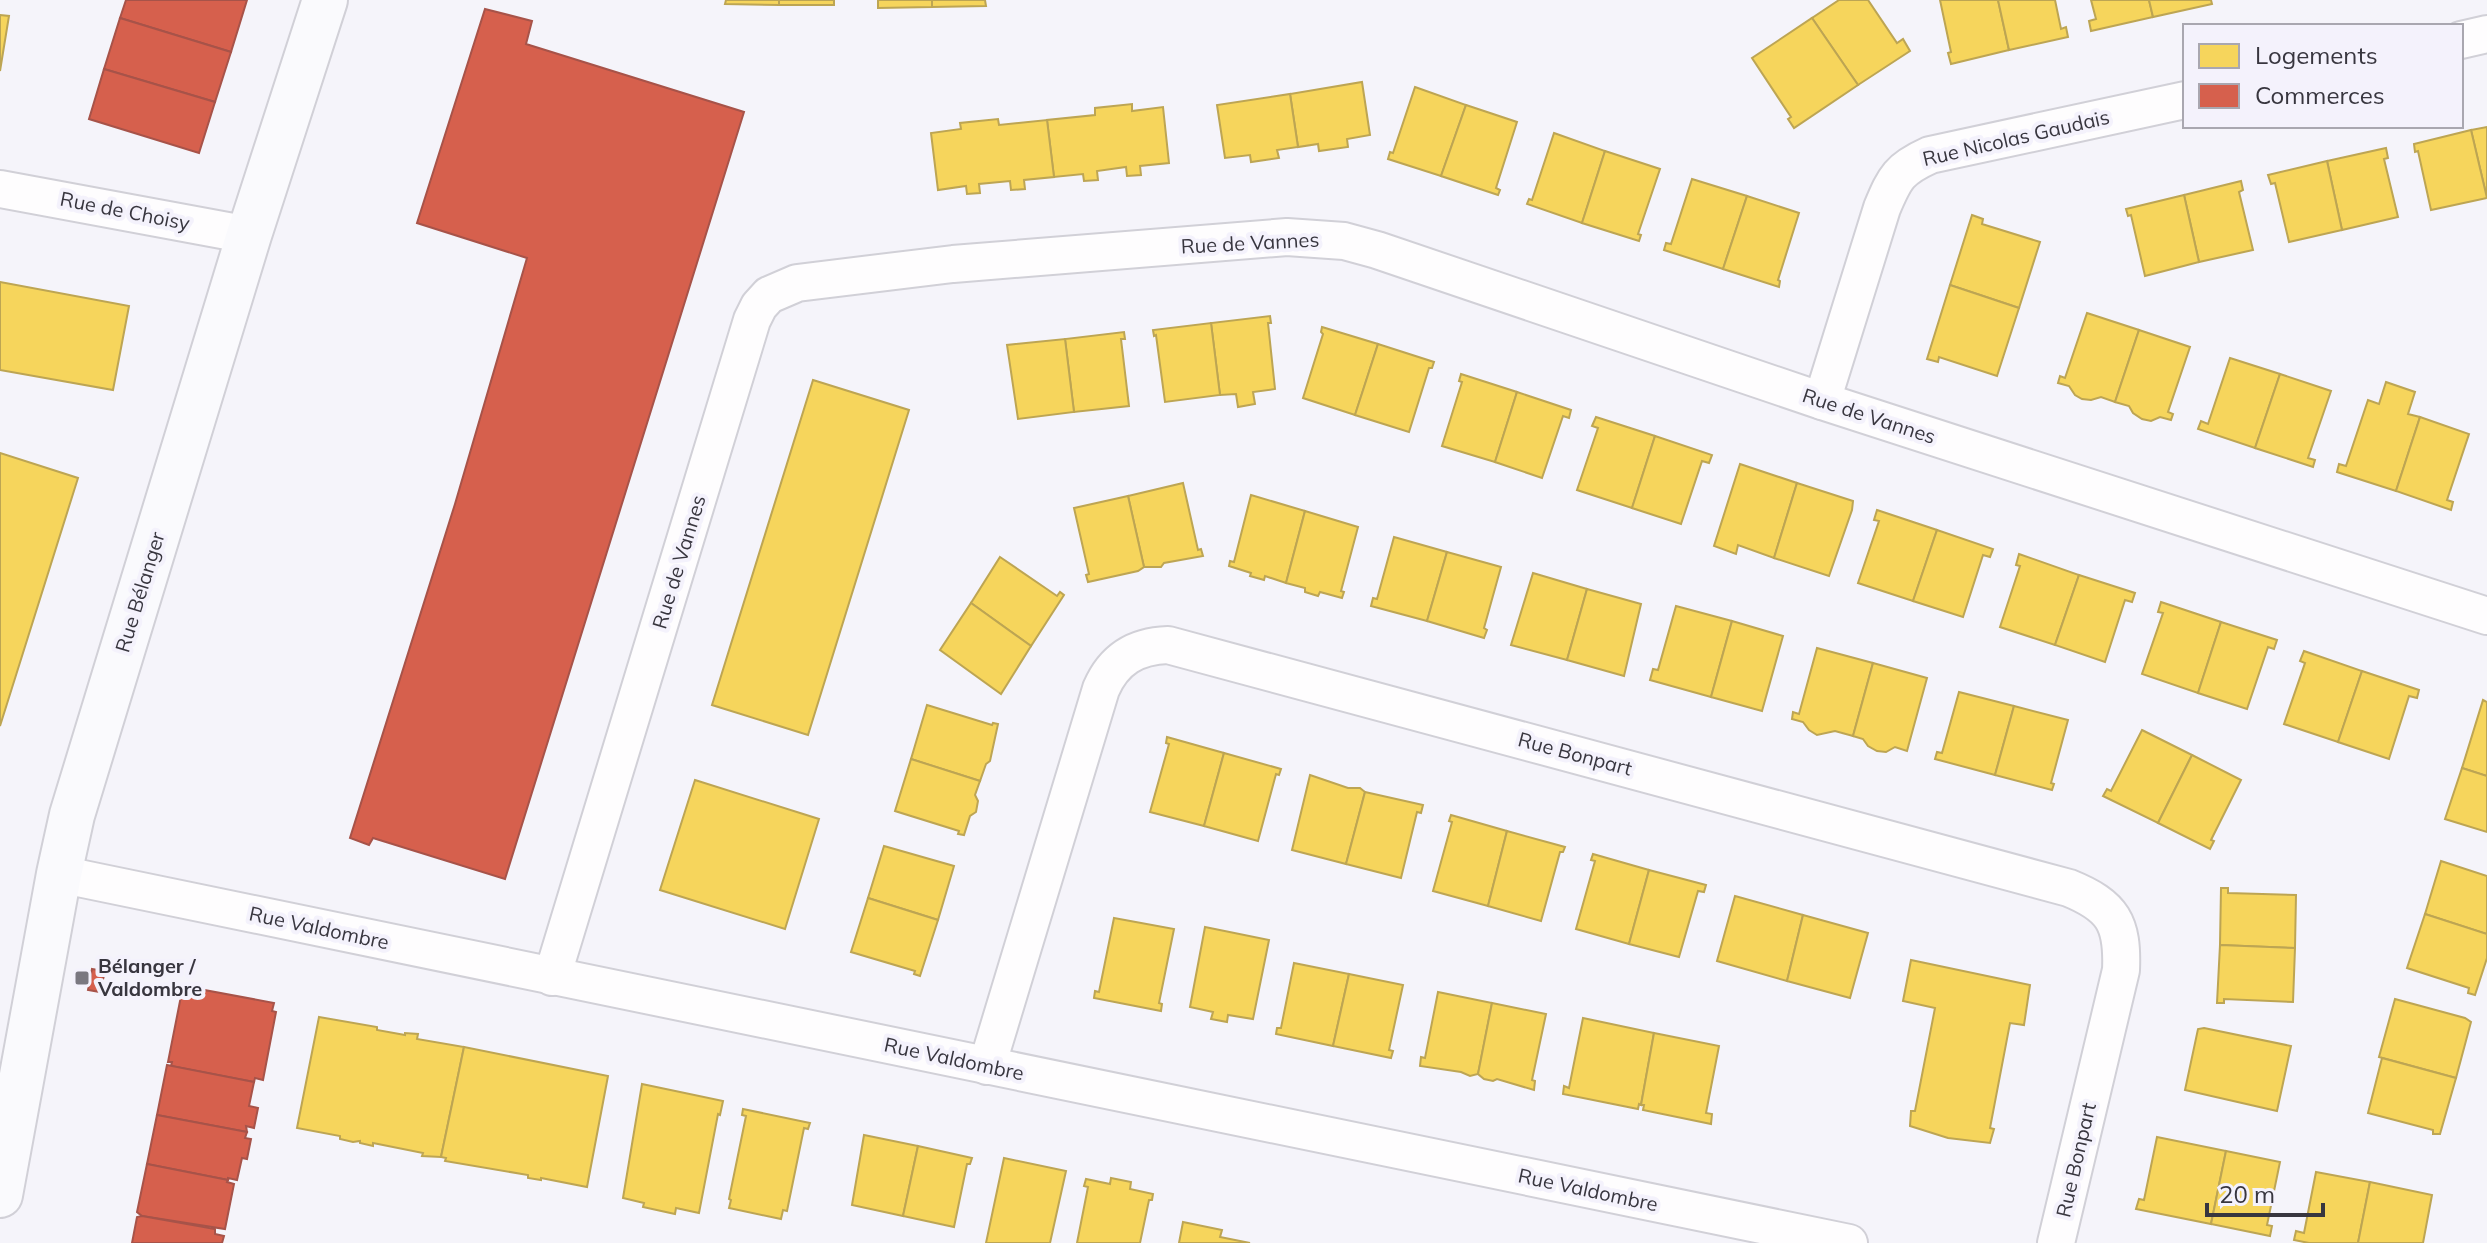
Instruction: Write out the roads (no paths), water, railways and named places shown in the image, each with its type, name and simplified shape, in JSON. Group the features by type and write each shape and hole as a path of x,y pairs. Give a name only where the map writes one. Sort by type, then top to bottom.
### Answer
{"street":[{"name":"Rue Bélanger","path":"0,1195 72,815 249,235 325,0"},
{"path":"2463,40 2487,34"},
{"name":"Rue Nicolas Gaudais","path":"1822,401 1882,208 1893,183 1907,165 1930,155 2183,100"},
{"name":"Rue de Choisy","path":"0,189 249,235"},
{"name":"Rue de Vannes","path":"552,977 752,320 769,295 797,283 953,264 1287,237 1344,241 1822,401 2487,616"},
{"name":"Rue Bonpart","path":"987,1066 1101,689 1113,668 1134,651 1168,645 2053,884 2094,898 2108,910 2117,925 2122,946 2121,970 2056,1243"},
{"name":"Rue Valdombre","path":"59,874 1811,1239 1849,1243"}],"place":[{"name":"Bélanger / Valdombre","path":"82,978"}]}
